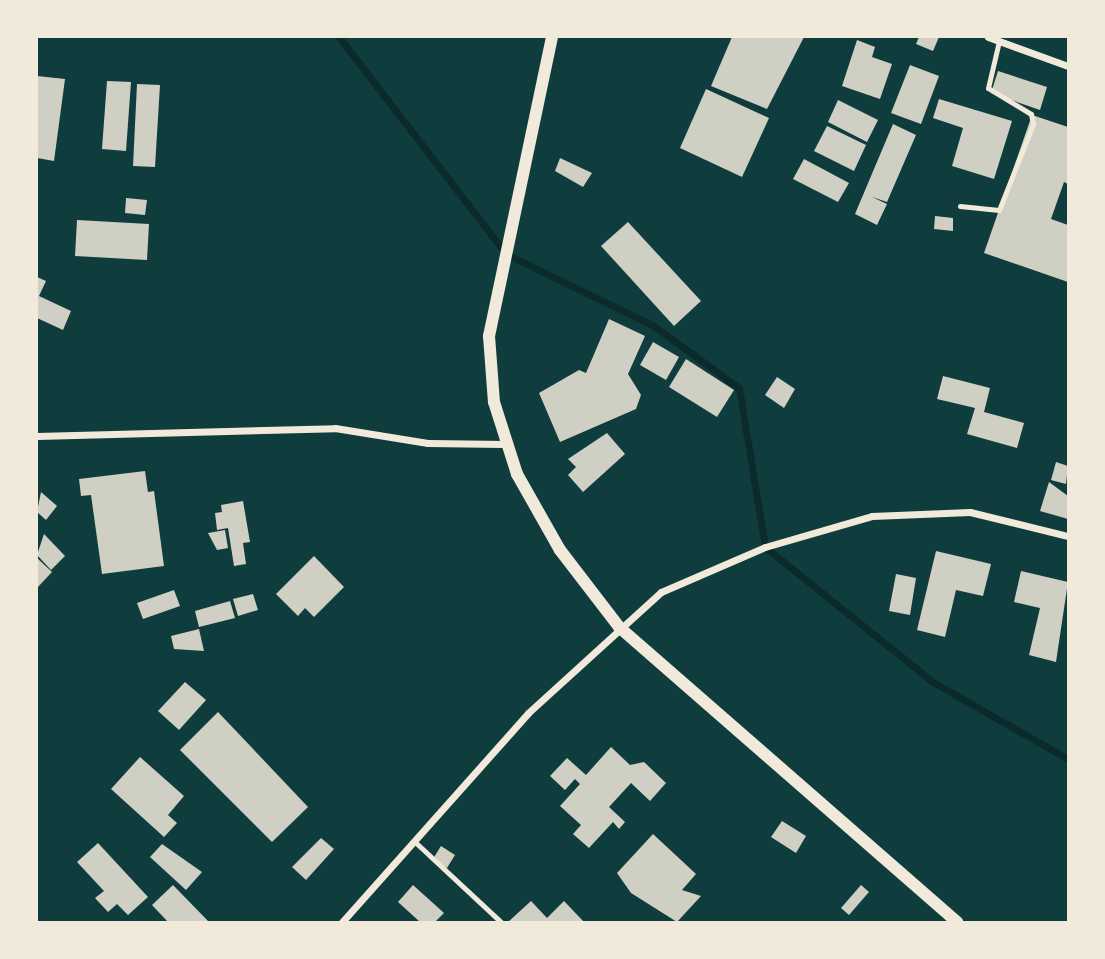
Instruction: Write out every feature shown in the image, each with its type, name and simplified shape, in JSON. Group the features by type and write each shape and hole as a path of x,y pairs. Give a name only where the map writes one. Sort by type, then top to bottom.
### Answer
{"street":[{"path":"552,37 489,336 504,444 554,540 620,627 957,922"},
{"path":"988,37 1068,65"},
{"path":"37,436 335,428 428,443 504,444"},
{"path":"342,922 528,713 661,592 718,565 872,516 970,512 1068,536"}],"lane":[{"path":"960,206 999,210 1033,124 1031,114 988,88 999,40"},
{"path":"414,841 501,922"}],"building":[{"path":"732,37 804,37 767,109 711,86"},
{"path":"919,37 939,37 933,51 916,44"},
{"path":"857,40 875,47 872,57 892,64 880,99 842,86"},
{"path":"910,65 939,76 921,124 891,113"},
{"path":"998,71 1047,87 1040,110 991,93"},
{"path":"37,76 65,79 54,161 37,158"},
{"path":"107,81 131,82 126,151 102,149"},
{"path":"137,84 160,85 155,167 133,166"},
{"path":"706,89 769,118 742,177 680,148"},
{"path":"939,99 1012,121 994,179 952,166 963,128 933,118"},
{"path":"838,100 878,120 867,142 828,122"},
{"path":"1032,115 1068,127 1068,184 1064,182 1051,219 1068,225 1068,282 984,253"},
{"path":"893,124 916,135 887,202 872,197 887,204 877,225 855,214"},
{"path":"827,126 866,145 854,171 814,151"},
{"path":"560,158 592,173 583,187 555,171"},
{"path":"804,159 849,183 838,202 793,179"},
{"path":"126,198 147,200 145,215 125,213"},
{"path":"935,216 953,218 953,231 934,229"},
{"path":"77,220 149,224 147,260 75,256"},
{"path":"628,222 701,301 674,326 601,246"},
{"path":"37,277 46,281 39,296 71,311 63,330 37,318"},
{"path":"609,319 645,336 628,374 641,395 636,409 560,442 539,393 579,370 586,373"},
{"path":"653,342 679,357 666,380 640,365"},
{"path":"686,359 734,390 717,417 669,387"},
{"path":"943,376 990,388 984,412 1024,423 1017,448 967,434 975,408 937,399"},
{"path":"777,377 795,389 784,408 765,395"},
{"path":"607,433 625,454 583,492 568,475 576,467 568,459"},
{"path":"1056,462 1068,466 1066,484 1051,480"},
{"path":"145,471 148,492 154,491 164,566 102,574 91,495 81,496 79,479"},
{"path":"1049,482 1068,496 1068,519 1040,511"},
{"path":"41,492 57,506 46,520 37,512"},
{"path":"243,501 250,542 243,543 246,564 234,566 228,528 217,530 215,513 222,512 221,505"},
{"path":"225,530 228,548 217,550 208,533"},
{"path":"44,534 65,556 51,570 37,555"},
{"path":"936,551 991,564 983,596 956,590 945,637 917,630"},
{"path":"314,556 344,587 314,617 305,608 298,616 276,594"},
{"path":"37,558 52,572 37,588"},
{"path":"1021,571 1068,582 1056,662 1029,655 1040,608 1014,602"},
{"path":"896,574 916,578 910,615 889,611"},
{"path":"174,590 180,606 143,619 137,603"},
{"path":"253,594 258,610 238,616 233,599"},
{"path":"230,601 235,618 199,627 195,611"},
{"path":"199,629 204,651 174,649 171,636"},
{"path":"185,682 206,700 179,730 158,711"},
{"path":"218,712 308,807 272,842 180,750"},
{"path":"611,747 630,765 644,762 666,783 650,801 631,783 609,807 625,822 619,829 613,822 589,848 573,834 581,825 560,806 580,784 575,779 565,790 550,776 567,758 586,775"},
{"path":"140,757 184,796 168,815 177,823 164,837 111,789"},
{"path":"782,821 806,836 796,853 771,837"},
{"path":"653,834 696,874 682,890 701,896 677,922 631,893 617,873"},
{"path":"321,838 334,849 306,880 292,867"},
{"path":"98,843 148,897 128,915 117,904 108,912 95,898 104,891 77,862"},
{"path":"162,844 202,872 186,890 150,857"},
{"path":"441,846 455,855 447,868 433,859"},
{"path":"173,885 209,922 168,922 152,905"},
{"path":"413,885 444,913 435,922 420,922 398,902"},
{"path":"861,885 869,892 849,915 841,908"},
{"path":"531,901 547,918 564,901 584,922 508,922"}],"waterway":[{"path":"339,37 506,254 654,326 739,388 765,547 933,682 1068,759"}]}
